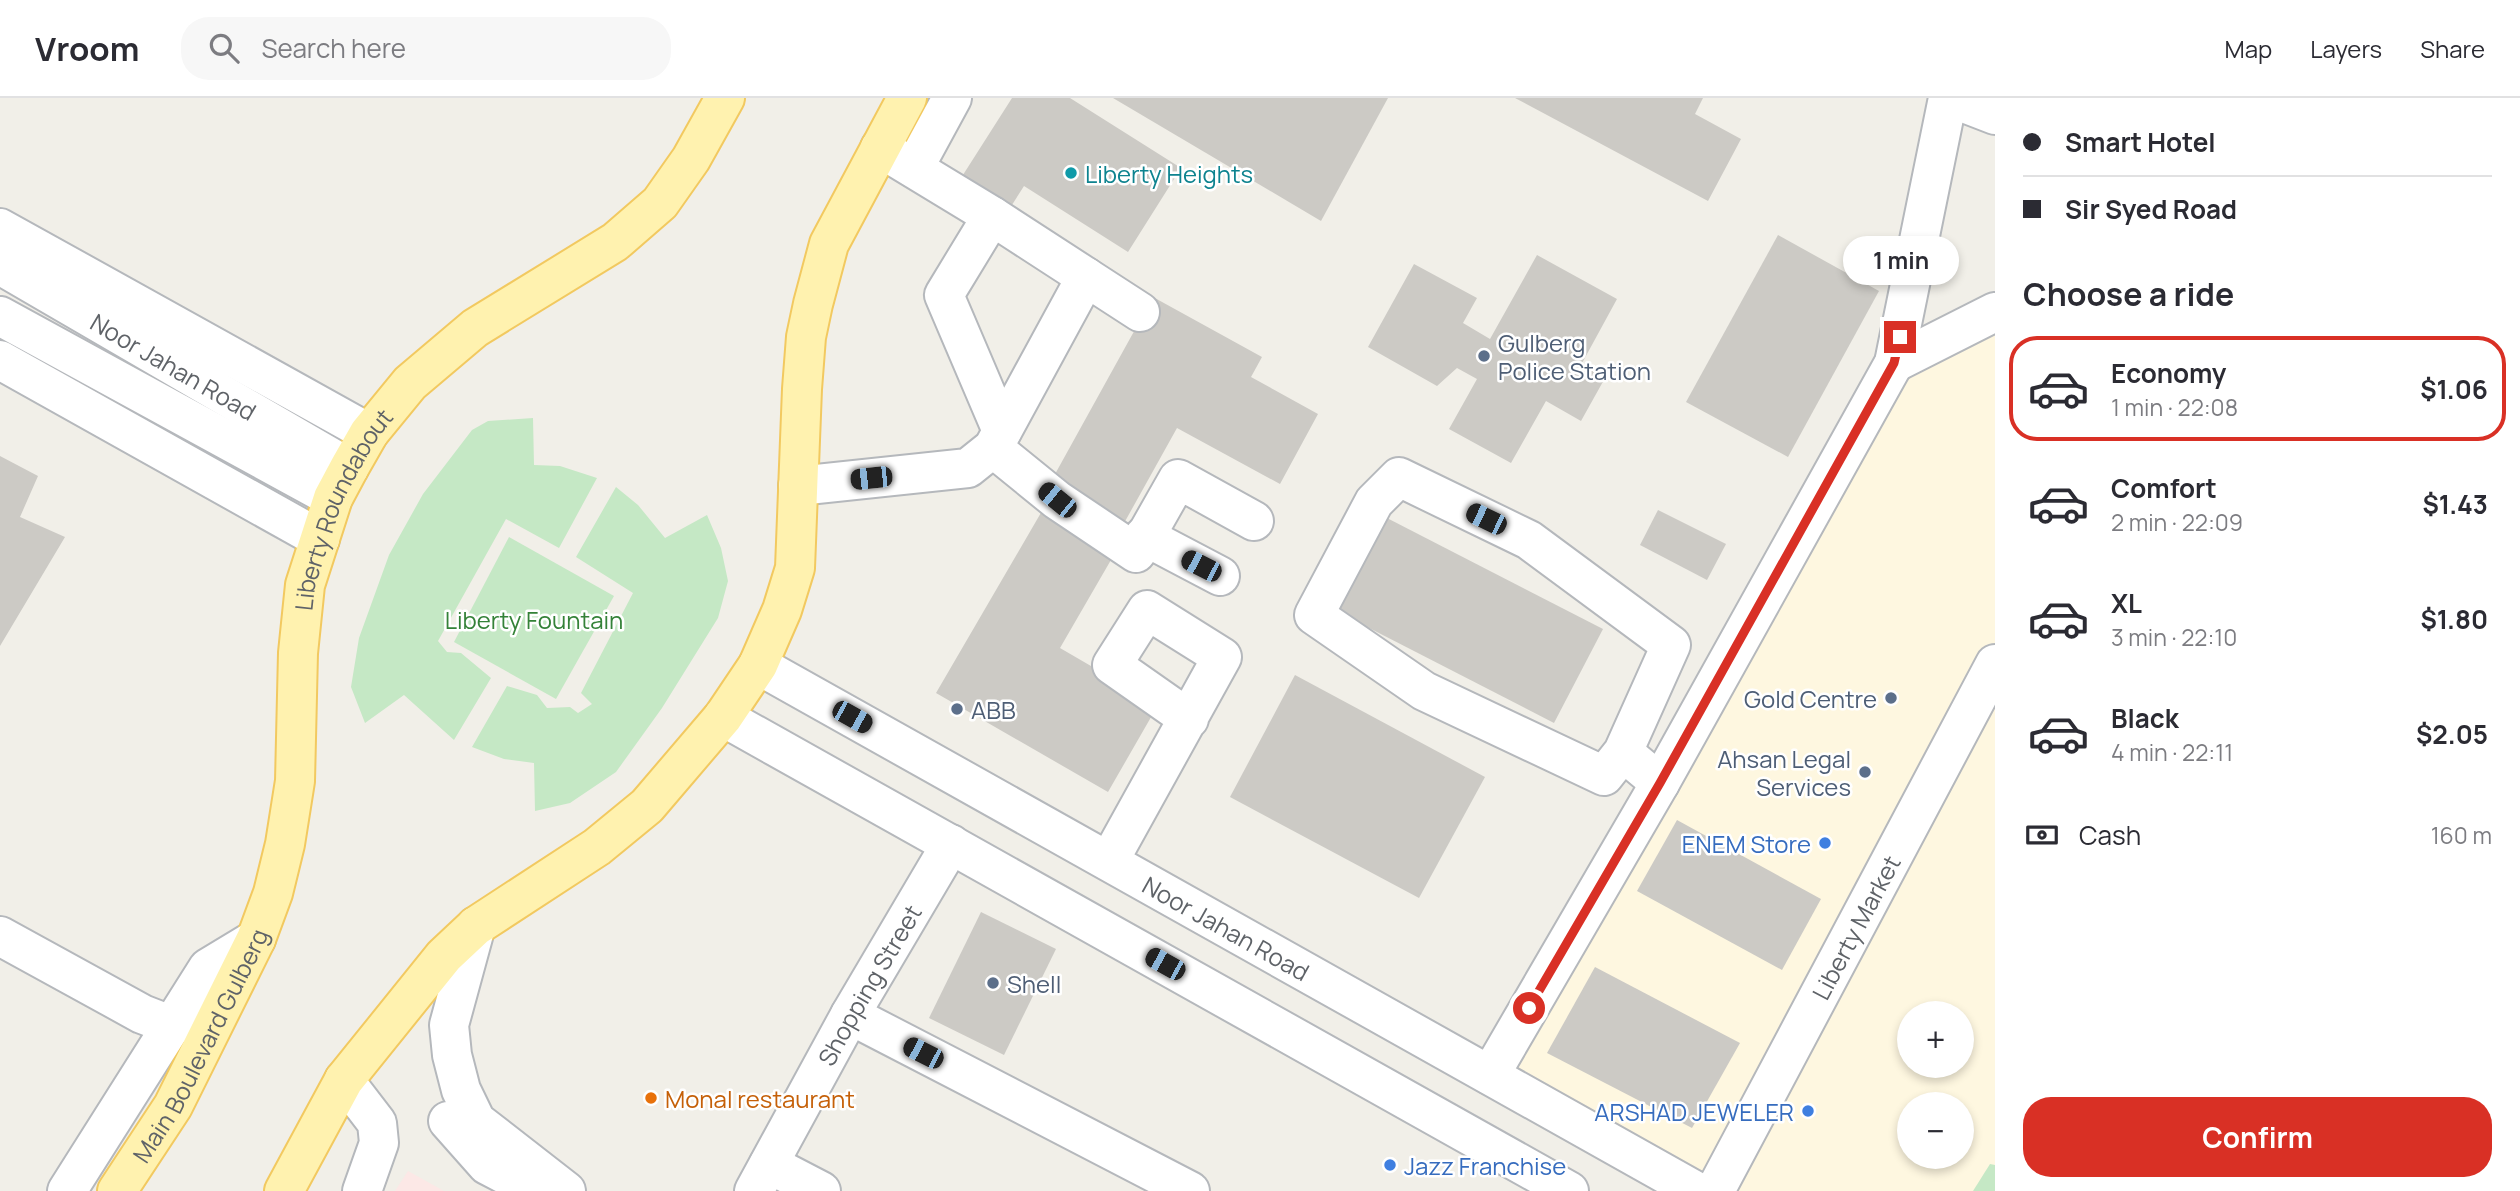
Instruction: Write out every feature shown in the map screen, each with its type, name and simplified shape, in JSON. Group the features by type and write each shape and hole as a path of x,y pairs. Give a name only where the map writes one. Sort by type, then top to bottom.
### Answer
{"main road":[{"name":"Liberty Roundabout","path":"273,893 285,844 295,781 298,653 305,585 341,483 369,433 410,383 475,328 615,242 660,203 691,159 725,98"},
{"path":"284,1191 344,1080 466,934 597,846 647,806 723,717 758,665 782,610 795,568 806,337 813,304 829,244 907,98"},
{"name":"Main Boulevard Gulberg","path":"117,1191 173,1106 256,939 273,893"}],"street":[{"path":"914,168 952,98"},
{"path":"1490,1075 1660,783 1894,363 1949,98 1995,115"},
{"path":"880,148 992,216 1140,312"},
{"path":"992,216 944,295 998,440 1057,500 1136,552 1178,480 1254,521"},
{"path":"0,228 369,433"},
{"name":"Noor Jahan Road","path":"0,265 341,483"},
{"path":"798,486 968,468 998,440 1086,277"},
{"path":"1894,363 1995,312"},
{"name":"Noor Jahan Road","path":"0,316 341,483"},
{"path":"0,360 320,540"},
{"path":"1399,477 1529,540 1671,645 1623,752 1604,776 1424,691 1314,615 1374,502 1399,477"},
{"path":"1144,537 1220,576"},
{"name":"Liberty Market","path":"1715,1191 1995,664"},
{"name":"Noor Jahan Road","path":"758,665 1696,1191"},
{"path":"723,717 1569,1191"},
{"path":"1109,861 1189,719"},
{"path":"1623,752 1660,783"},
{"name":"Shopping Street","path":"821,1191 761,1177 850,1016 951,844"},
{"path":"466,934 449,1025 437,1070 440,1097 450,1125 487,1165 537,1191"},
{"path":"0,936 142,1014 173,1026"},
{"path":"67,1191 208,968 256,939"},
{"path":"850,1016 1190,1191"},
{"path":"449,1025 452,1055 461,1090 476,1121 566,1191"},
{"path":"344,1080 377,1123 379,1143 362,1191"}],"shaded area":[{"path":"1995,312 1995,1191 1702,1191 1490,1075 1894,363"},
{"path":"408,1171 444,1191 395,1191"}],"green space":[{"path":"533,418 534,465 560,466 597,478 559,548 506,519 438,641 447,652 461,653 491,678 454,740 404,695 365,723 351,687 359,638 389,555 423,494 472,430 488,421"},
{"path":"616,487 638,505 665,538 707,515 721,548 728,581 718,618 662,708 616,772 570,803 535,811 534,763 504,759 472,747 507,686 537,695 547,708 570,707 578,713 592,704 581,693 633,593 576,557"},
{"name":"Liberty Fountain","path":"509,537 614,596 556,699 454,642"},
{"path":"1990,1164 1995,1165 1995,1191 1973,1191"}],"building":[{"name":"Liberty Heights","path":"1012,98 1070,98 1181,168 1128,252 1024,186 1010,208 961,178"},
{"path":"1113,98 1388,98 1321,221"},
{"path":"1515,98 1703,98 1695,114 1741,139 1708,201"},
{"path":"1778,235 1879,291 1788,457 1686,402"},
{"name":"Gulberg Police Station","path":"1537,255 1617,299 1581,365 1605,378 1581,421 1546,401 1511,463 1449,429 1477,379 1457,368 1437,386 1368,347 1414,264 1477,298 1463,323 1490,339"},
{"path":"1153,297 1262,357 1251,377 1318,414 1280,484 1177,428 1123,525 1049,485"},
{"path":"0,456 38,476 20,517 65,537 0,646"},
{"path":"1658,510 1726,544 1707,580 1640,545"},
{"path":"1042,511 1115,553 1060,648 1158,705 1108,792 936,693"},
{"path":"1385,517 1603,629 1554,723 1336,611"},
{"path":"1295,675 1485,777 1419,898 1230,797"},
{"path":"1677,820 1821,899 1782,970 1637,891"},
{"name":"Shell","path":"981,912 1056,949 1004,1055 929,1018"},
{"path":"1595,967 1740,1043 1692,1128 1547,1053"}],"place":[{"name":"Liberty Heights","path":"1071,173"},
{"name":"Gulberg Police Station","path":"1484,356"},
{"name":"Gold Centre","path":"1891,698"},
{"name":"ABB","path":"957,709"},
{"name":"Ahsan Legal Services","path":"1865,772"},
{"name":"ENEM Store","path":"1825,843"},
{"name":"Shell","path":"993,983"},
{"name":"Monal restaurant","path":"651,1098"},
{"name":"ARSHAD JEWELER","path":"1808,1111"},
{"name":"Jazz Franchise","path":"1390,1165"}],"route":[{"path":"1529,1008 1660,783 1894,363 1900,337"}]}
